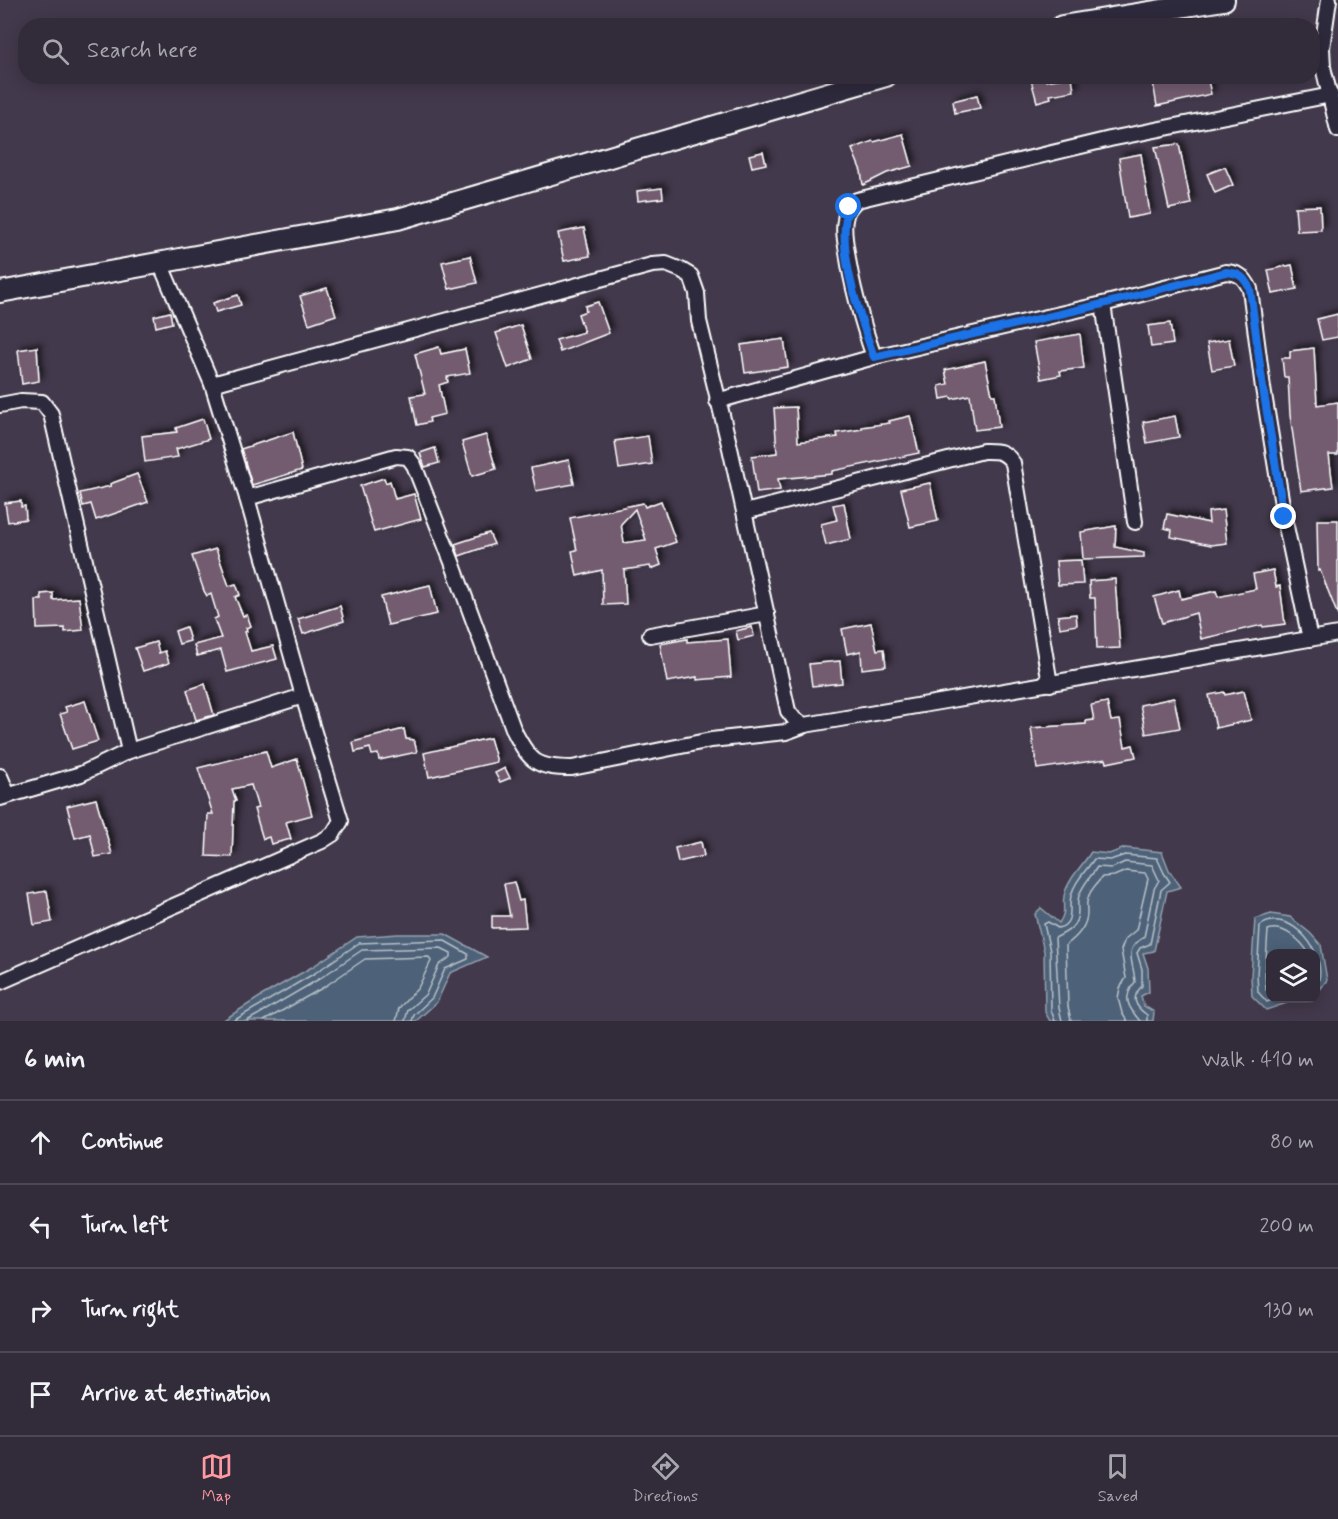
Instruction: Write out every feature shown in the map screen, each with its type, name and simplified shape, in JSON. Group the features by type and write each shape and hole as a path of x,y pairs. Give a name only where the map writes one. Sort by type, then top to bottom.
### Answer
{"main road":[{"path":"1100,18 1161,5 1224,0"},
{"path":"0,292 398,219 859,84"}],"street":[{"path":"1329,0 1322,48 1325,81 1331,95 1338,130"},
{"path":"874,357 859,315 844,230 849,207 857,200 1110,139 1331,95"},
{"path":"0,982 322,841 333,834 341,821 212,384 159,263"},
{"path":"212,384 652,265 666,264 681,270 691,276 697,293 699,321 730,448 788,711 795,720 805,725"},
{"path":"717,401 874,357 1103,304 1226,272 1237,273 1244,277 1250,289 1284,517 1310,639"},
{"path":"1103,304 1135,522"},
{"path":"0,405 21,401 42,402 51,414 129,750"},
{"path":"744,512 982,451 1007,454 1013,463 1050,684"},
{"path":"247,498 396,456 408,457 414,465 452,562 514,731 526,755 549,768 572,768 711,740 786,732 805,725 1338,634"},
{"path":"650,635 767,614"},
{"path":"0,776 4,796 81,774 129,750 303,696"}],"water":[{"path":"1125,848 1162,852 1169,870 1181,887 1167,891 1154,951 1143,953 1148,968 1149,992 1141,996 1144,1006 1154,1012 1153,1021 1050,1021 1045,1012 1044,951 1035,914 1041,908 1059,923 1064,912 1066,890 1091,852 1109,854"},
{"path":"1271,914 1290,917 1310,933 1321,945 1327,980 1320,990 1320,949 1266,949 1266,1003 1287,1003 1266,1010 1252,996 1255,919"},
{"path":"445,934 487,957 450,973 437,1002 416,1021 222,1021 357,937"}],"building":[{"path":"1032,84 1073,84 1074,91 1050,95 1051,98 1037,102"},
{"path":"1153,84 1209,84 1211,94 1157,106"},
{"path":"977,95 980,108 955,113 953,101"},
{"path":"903,134 912,166 887,173 863,185 861,171 852,149"},
{"path":"1179,144 1191,204 1169,209 1155,147"},
{"path":"763,152 766,164 752,167 749,155"},
{"path":"1141,154 1150,214 1128,218 1119,158"},
{"path":"1225,167 1233,185 1215,193 1207,174"},
{"path":"662,188 663,198 638,201 637,191"},
{"path":"1320,206 1321,230 1297,231 1295,207"},
{"path":"584,228 590,256 564,261 558,233"},
{"path":"470,256 477,283 449,289 442,262"},
{"path":"1292,265 1297,289 1273,294 1268,270"},
{"path":"327,288 336,315 309,324 300,296"},
{"path":"238,295 241,305 216,312 213,303"},
{"path":"598,302 609,333 560,352 556,340 584,332 578,314 586,311 585,306"},
{"path":"170,312 172,323 156,327 154,316"},
{"path":"1338,314 1338,337 1322,340 1317,319"},
{"path":"1170,323 1173,344 1151,347 1148,326"},
{"path":"521,325 532,359 508,368 496,333"},
{"path":"1080,334 1084,368 1060,371 1061,375 1041,379 1034,342"},
{"path":"784,339 788,367 745,373 741,345"},
{"path":"1229,339 1234,366 1212,370 1207,343"},
{"path":"37,347 39,381 22,384 18,350"},
{"path":"439,347 441,354 465,349 470,373 447,377 448,382 439,385 445,414 429,418 430,422 417,425 411,396 425,394 415,354"},
{"path":"1314,348 1317,405 1338,402 1338,455 1329,455 1333,487 1301,491 1290,415 1288,377 1284,377 1282,358 1290,358 1290,351"},
{"path":"985,361 992,395 995,395 999,427 975,430 970,395 941,399 939,386 948,384 945,370"},
{"path":"796,407 798,442 838,437 837,433 890,423 889,421 910,416 919,453 832,471 832,474 778,479 780,490 757,493 752,456 777,453 774,408"},
{"path":"1175,416 1179,437 1147,443 1143,422"},
{"path":"203,419 209,439 176,449 178,457 145,462 142,436 177,432 176,428"},
{"path":"293,432 302,470 252,485 241,449"},
{"path":"486,435 496,469 472,476 462,442"},
{"path":"648,436 652,464 619,469 615,441"},
{"path":"435,448 439,463 425,467 420,453"},
{"path":"569,460 574,484 536,491 531,468"},
{"path":"137,474 148,502 96,520 91,504 83,506 80,493 111,486 110,484"},
{"path":"384,478 386,483 390,481 395,499 414,494 421,519 374,532 360,486"},
{"path":"930,483 938,521 910,527 901,489"},
{"path":"21,501 21,507 25,506 26,519 8,522 5,503"},
{"path":"661,501 676,542 656,549 661,565 651,569 650,566 624,570 626,604 603,605 602,570 577,576 572,551 577,550 570,518 643,503 645,507","holes":["635,509 646,540 624,543 621,524"]},
{"path":"844,503 851,539 826,545 821,524 837,520 833,505"},
{"path":"1223,510 1227,543 1211,545 1171,537 1172,530 1164,528 1167,514 1209,523 1208,512"},
{"path":"1317,520 1338,520 1338,616 1320,570 1318,571"},
{"path":"1116,526 1115,547 1144,553 1144,557 1083,559 1081,532"},
{"path":"489,533 494,544 459,556 455,544"},
{"path":"216,549 229,586 236,584 240,595 235,597 243,616 247,615 251,626 246,628 245,632 251,651 273,646 277,659 227,672 221,650 197,656 194,645 221,638 214,619 218,617 211,594 207,596 204,591 192,556"},
{"path":"1081,560 1083,584 1058,585 1056,561"},
{"path":"1273,570 1276,587 1280,586 1285,624 1263,627 1262,625 1201,639 1196,613 1162,623 1154,597 1179,590 1181,599 1216,591 1218,597 1256,589 1253,574"},
{"path":"1115,579 1120,648 1097,649 1095,598 1090,598 1089,581"},
{"path":"430,585 437,614 388,625 381,597"},
{"path":"53,593 53,600 79,598 83,630 65,632 65,628 37,629 36,600 42,600 41,594"},
{"path":"340,606 344,621 303,634 298,619"},
{"path":"1076,614 1077,625 1060,628 1058,616"},
{"path":"871,623 877,650 884,649 886,666 862,669 861,651 847,654 842,629"},
{"path":"186,627 190,641 179,644 175,631"},
{"path":"752,627 754,636 738,640 736,631"},
{"path":"687,639 687,642 728,639 731,677 697,680 697,677 667,682 660,644"},
{"path":"156,642 159,653 165,651 169,663 143,671 135,648"},
{"path":"840,661 842,683 812,686 809,664"},
{"path":"205,684 214,715 196,720 187,690"},
{"path":"1244,691 1251,720 1216,728 1209,695 1224,692 1225,695"},
{"path":"1174,698 1180,728 1146,734 1140,705"},
{"path":"85,701 98,741 72,749 60,714 67,712 65,707"},
{"path":"1107,702 1111,721 1120,720 1125,747 1133,745 1136,757 1107,763 1106,759 1037,769 1031,728 1086,724 1086,721 1094,720 1091,705"},
{"path":"404,729 406,739 414,740 417,752 379,760 378,754 372,755 370,748 355,752 353,742"},
{"path":"490,738 497,762 429,777 424,753"},
{"path":"266,751 271,768 297,759 312,815 286,822 291,839 271,844 269,837 263,839 254,809 258,808 251,785 232,789 236,801 234,801 232,857 206,856 208,814 213,814 198,768"},
{"path":"505,768 510,778 500,782 495,773"},
{"path":"96,799 112,854 95,857 90,834 75,838 67,806"},
{"path":"701,842 704,856 678,862 675,848"},
{"path":"514,882 519,901 523,900 526,927 492,928 492,916 510,916 504,884"},
{"path":"47,891 52,922 34,925 29,894"}],"route":[{"path":"849,207 844,230 848,261 859,315 874,357 1103,304 1226,272 1237,273 1244,277 1250,289 1284,517"}]}
